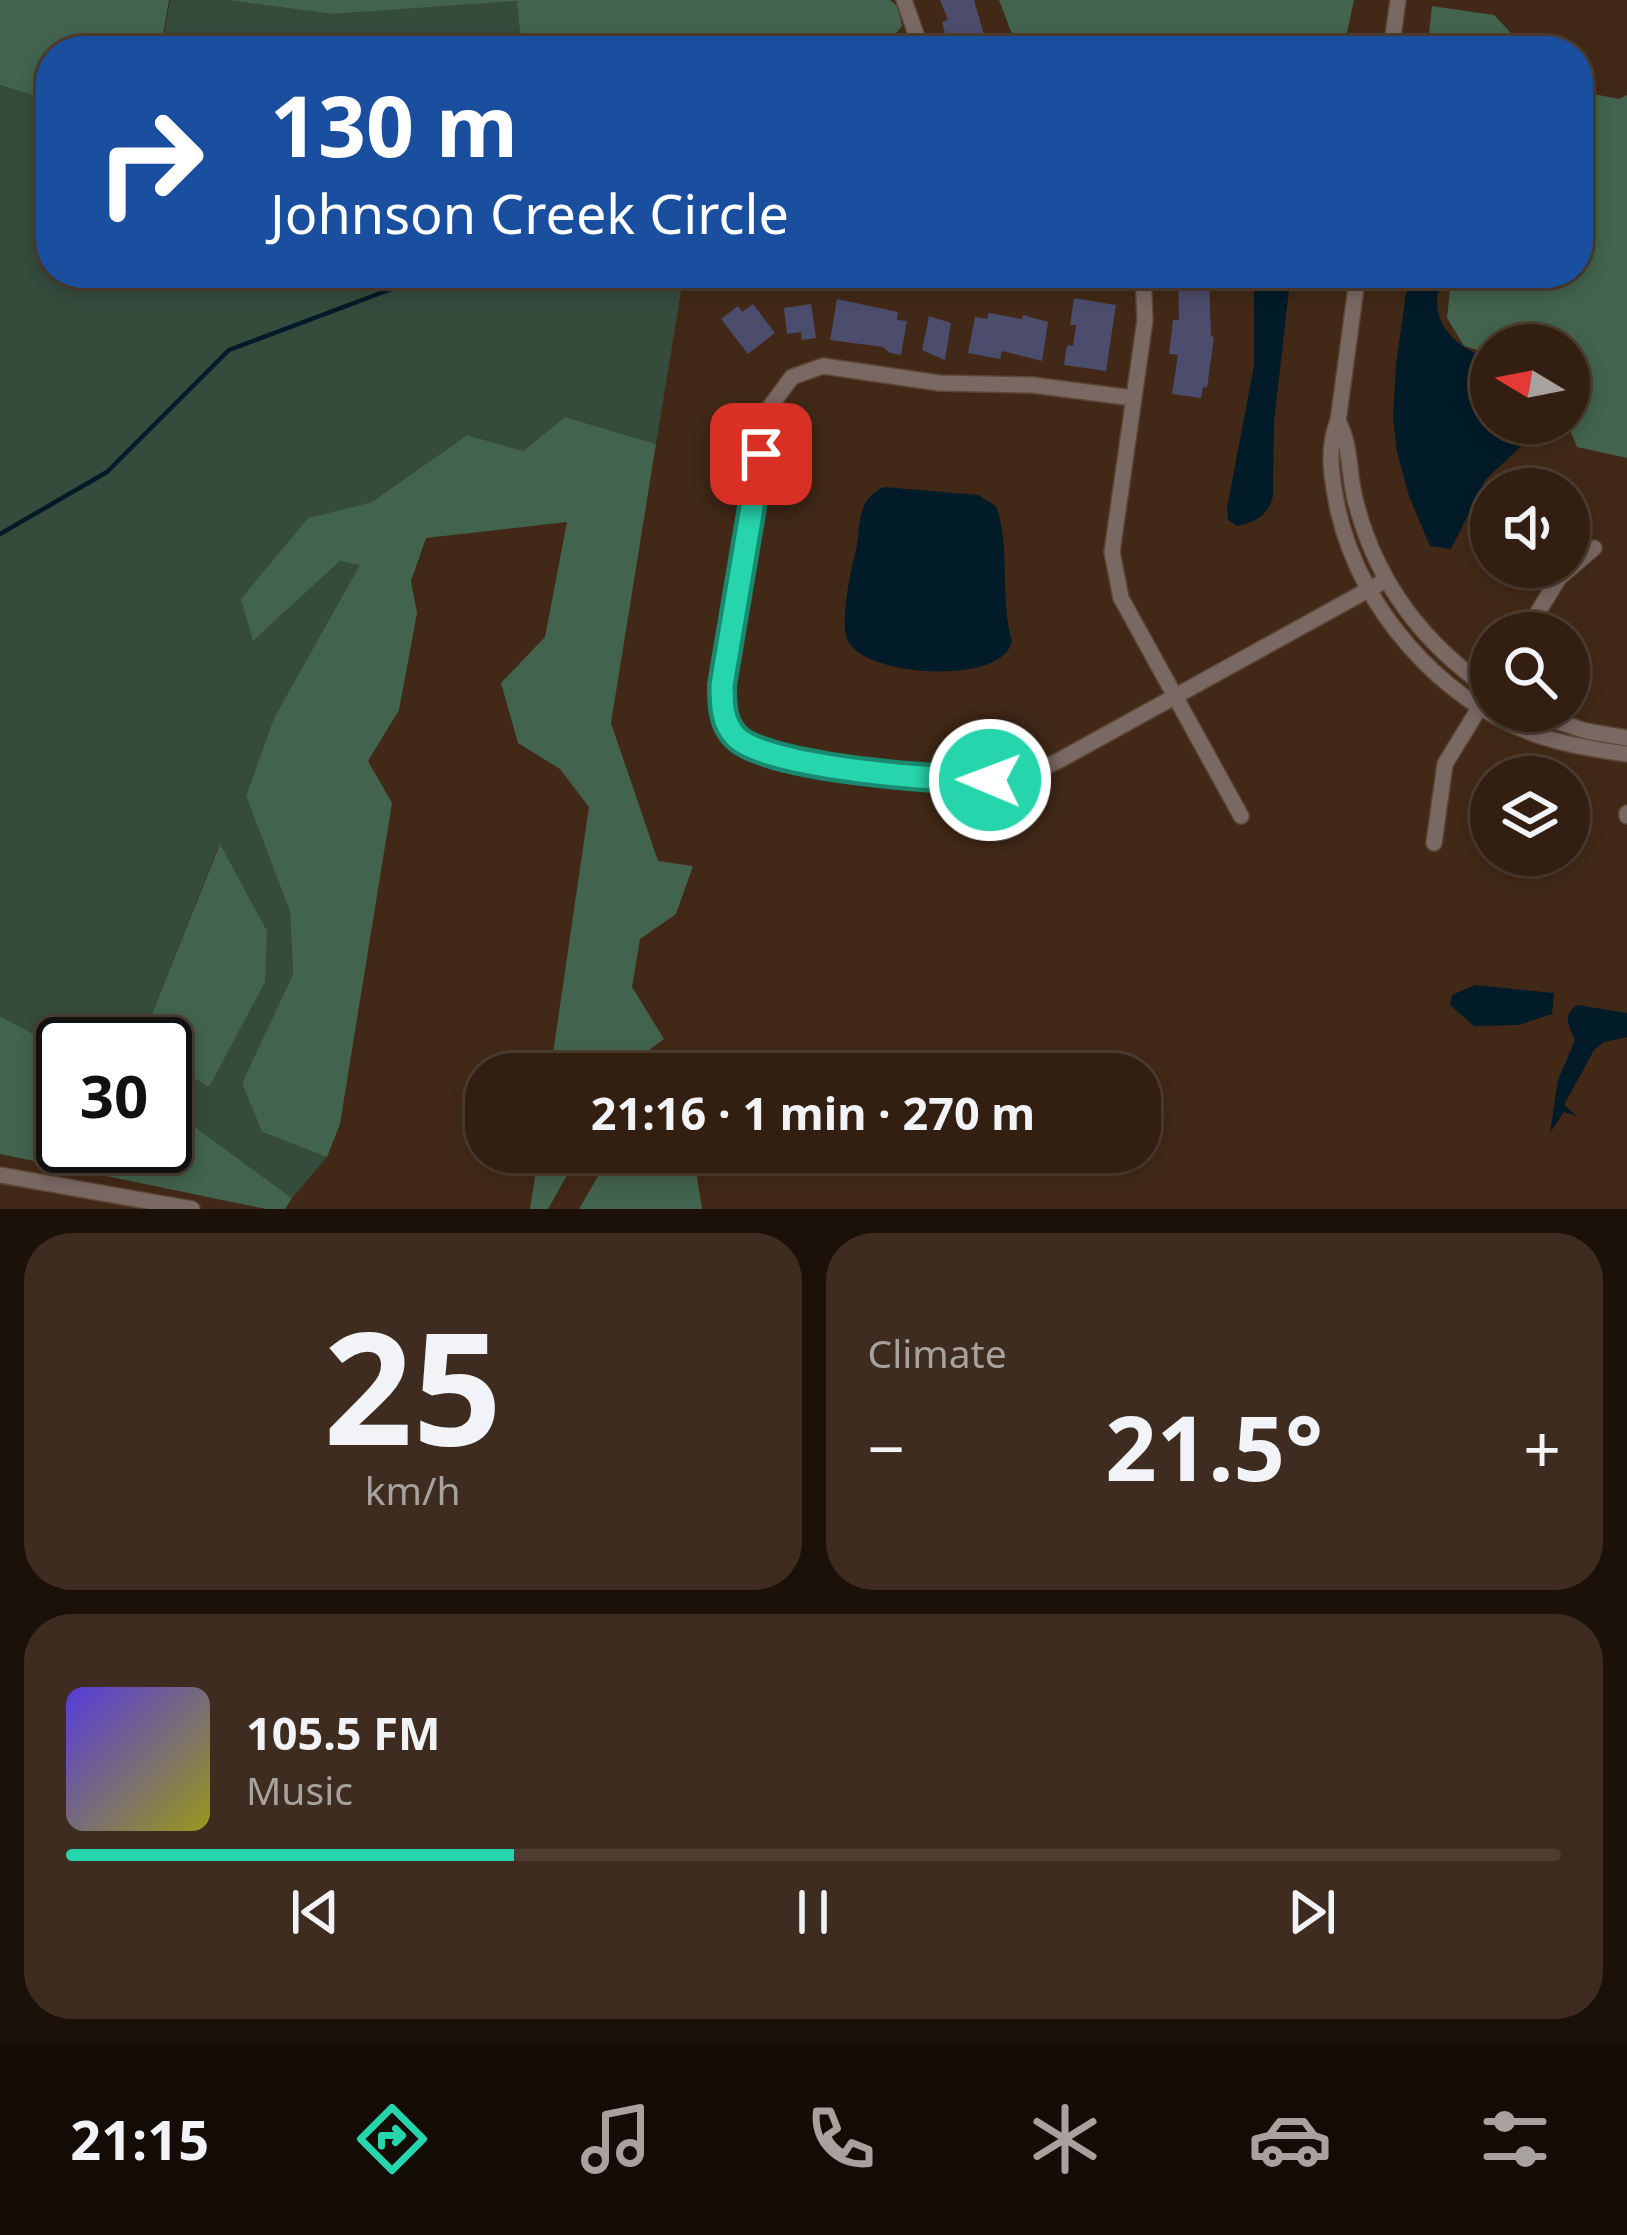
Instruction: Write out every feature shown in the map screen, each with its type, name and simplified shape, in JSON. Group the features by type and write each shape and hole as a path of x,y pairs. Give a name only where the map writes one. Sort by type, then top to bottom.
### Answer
{"street":[{"path":"904,0 917,36"},
{"path":"1393,36 1398,0"},
{"path":"1144,288 1145,314 1112,552 1116,578 1121,598 1241,816"},
{"path":"1356,288 1338,421 1329,440 1344,535 1369,589 1410,647 1470,696"},
{"path":"1133,398 1019,384 939,383 823,366 787,371 769,408 723,681 722,711 733,734 763,753 941,781 1024,776 1386,580"},
{"path":"1338,421 1347,436 1355,500 1386,580 1420,631 1470,673"},
{"path":"1539,612 1559,578 1594,548"},
{"path":"1434,843 1445,764 1470,723"},
{"path":"1532,732 1627,754"},
{"path":"1590,732 1627,738"},
{"path":"0,1174 193,1209"}],"green space":[{"path":"0,0 169,0 163,36 36,36 36,96 0,85"},
{"path":"170,0 226,0 333,14 518,1 521,36 164,36"},
{"path":"226,0 890,0 898,7 902,26 894,36 520,36 517,1 333,14"},
{"path":"999,0 1354,0 1346,36 1013,36"},
{"path":"1432,6 1494,15 1514,36 1429,36"},
{"path":"0,85 36,96 36,288 682,288 656,444 565,417 523,451 467,435 372,502 308,518 254,640 341,560 361,565 274,718 246,796 290,912 293,974 242,1083 262,1132 327,1157 292,1198 192,1125 192,1077 209,1087 219,845 151,1017 36,1017 36,1035 0,1016"},
{"path":"1593,94 1619,99 1627,95 1627,458 1576,444 1590,444 1590,324 1470,324 1470,348 1464,346 1447,318 1450,288 1593,288"},
{"path":"565,417 656,444 611,723 658,861 693,866 676,914 640,939 632,987 664,1039 645,1053 553,1053 589,807 560,769 518,743 501,683 545,637 567,522 426,538 411,581 417,613 399,710 368,761 392,803 340,1124 327,1157 262,1132 242,1083 293,974 290,912 246,796 274,718 360,565 340,561 253,641 241,599 308,518 372,502 467,435 523,451"},
{"path":"220,844 267,931 265,982 209,1087 192,1077 192,1017 151,1017"},
{"path":"0,1016 36,1035 36,1161 0,1154"},
{"path":"192,1125 292,1198 285,1209 92,1173 192,1173"},
{"path":"536,1173 568,1173 548,1209 530,1209"},
{"path":"600,1173 696,1173 702,1209 579,1209"}],"water":[{"path":"1254,288 1289,288 1274,421 1273,496 1260,517 1237,526 1228,520 1227,508 1254,366"},
{"path":"1407,288 1439,288 1439,316 1453,338 1470,350 1470,444 1524,444 1498,468 1470,468 1470,511 1451,549 1430,546 1409,496 1393,418"},
{"path":"884,487 978,495 996,506 1012,641 1003,655 961,670 905,669 880,663 848,641 845,610 861,514 869,498"},
{"path":"1475,985 1554,993 1552,1014 1519,1025 1474,1026 1450,1005 1452,995"},
{"path":"1577,1005 1627,1013 1627,1037 1604,1042 1594,1050 1564,1105 1577,1116 1564,1112 1550,1133 1558,1080 1575,1040 1568,1017"}],"building":[{"path":"940,0 974,0 984,36 946,36 942,22 948,20"},
{"path":"1178,288 1209,288 1214,337 1207,388 1203,387 1201,398 1172,394 1178,355 1169,354 1173,320 1179,320"},
{"path":"1074,298 1116,305 1106,371 1064,365 1067,345 1073,346"},
{"path":"837,299 898,312 897,320 907,321 901,355 883,347 830,340"},
{"path":"753,304 775,333 748,354 721,319 738,306 742,312"},
{"path":"811,304 816,338 802,340 801,332 787,334 784,308"},
{"path":"989,313 1048,322 1042,361 1002,351 1000,359 968,353 975,317 987,319"},
{"path":"929,316 951,323 945,360 922,350"}],"waterway":[{"path":"0,534 107,472 229,350 394,288"}],"route":[{"path":"761,454 722,685 722,711 733,734 763,753 941,781 990,780"}]}
